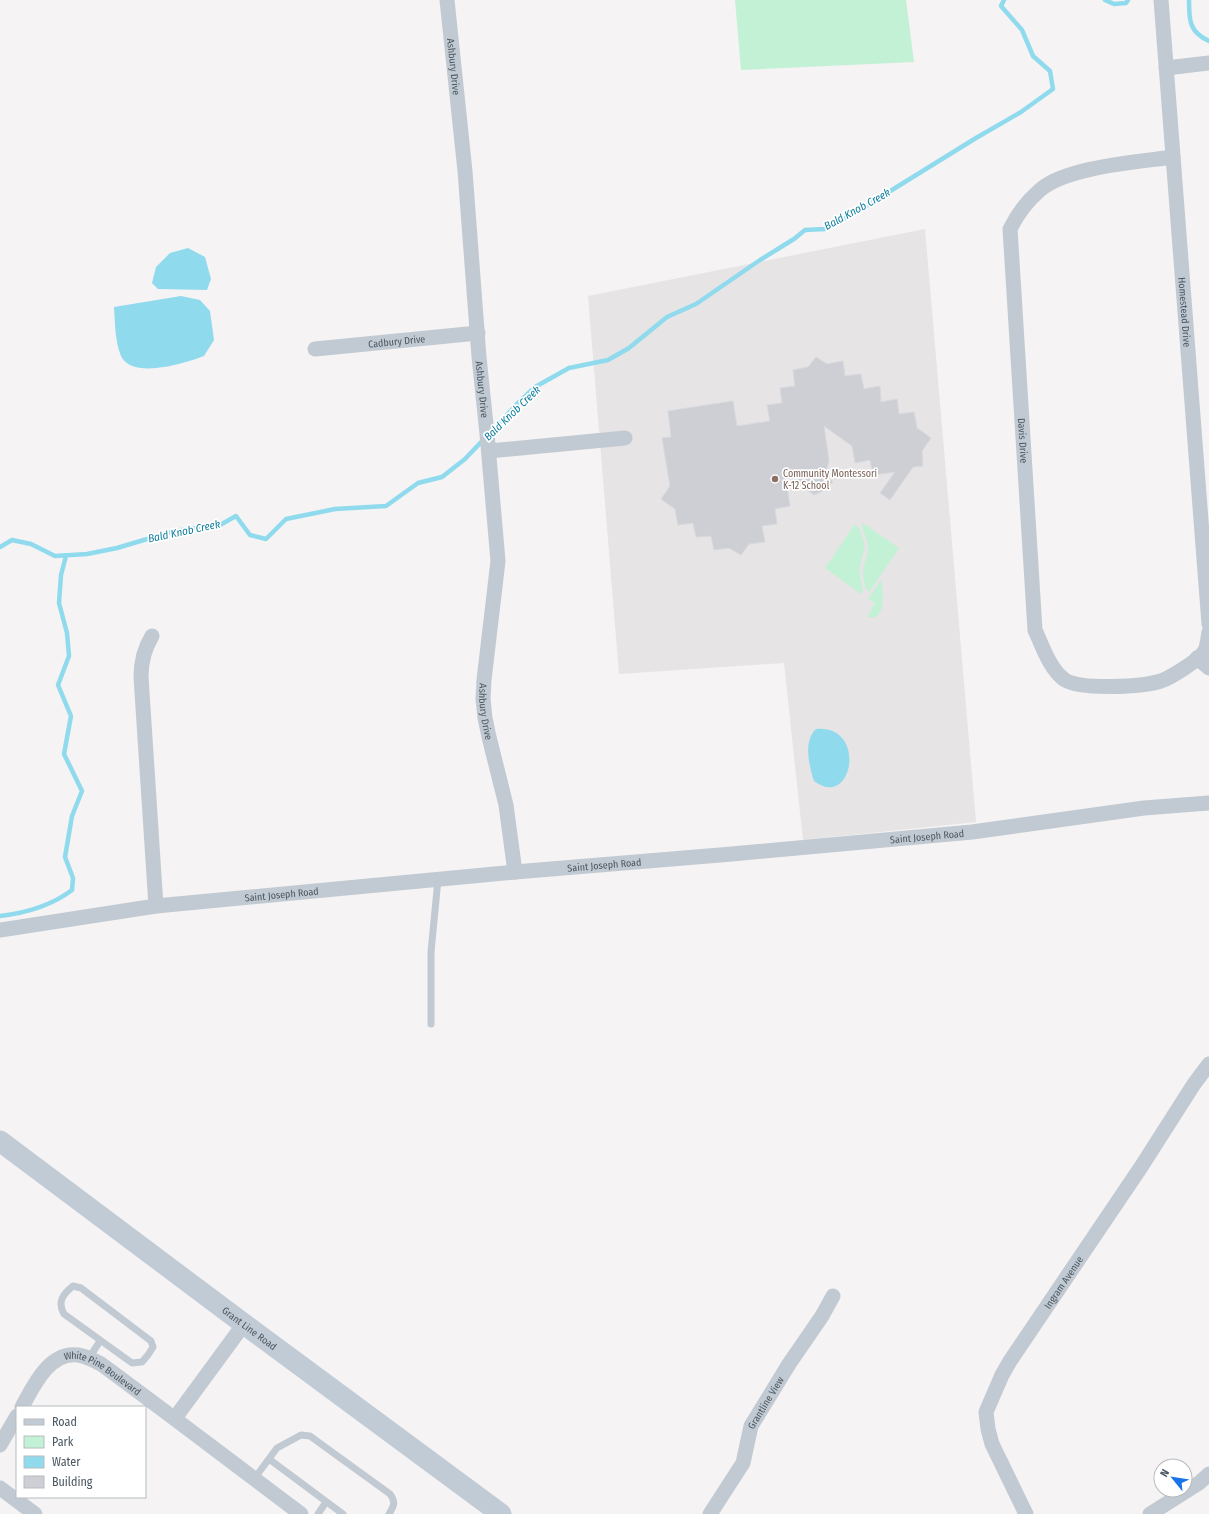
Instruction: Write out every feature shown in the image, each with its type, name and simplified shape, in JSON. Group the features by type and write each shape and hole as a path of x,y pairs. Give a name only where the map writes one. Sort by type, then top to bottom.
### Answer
{"main road":[{"name":"Grant Line Road","path":"0,1141 501,1514"}],"street":[{"name":"Ashbury Drive","path":"447,0 465,171 498,561 483,699 489,737 506,805 515,872"},
{"name":"Homestead Drive","path":"1161,0 1209,624"},
{"path":"1166,68 1209,63"},
{"name":"Davis Drive","path":"1173,157 1080,171 1055,181 1041,189 1019,211 1010,229 1035,630 1051,664 1064,679 1078,685 1129,687 1162,681 1189,665 1201,655"},
{"name":"Cadbury Drive","path":"315,349 478,333"},
{"path":"488,449 625,438"},
{"path":"1209,632 1201,655 1209,668"},
{"path":"152,636 145,647 141,661 141,677 156,906"},
{"name":"Saint Joseph Road","path":"0,930 156,906 438,879 979,831 1144,808 1209,803"},
{"name":"Ingram Avenue","path":"1026,1514 992,1444 986,1412 1002,1375 1010,1361 1203,1086 1209,1064"},
{"name":"Grantline View","path":"710,1514 743,1463 751,1426 789,1364 822,1316 833,1296"},
{"path":"175,1418 244,1324"},
{"name":"White Pine Boulevard","path":"23,1406 45,1370 54,1361 64,1355 77,1354 89,1358 101,1364 175,1418 206,1444 301,1514"},
{"path":"0,1445 16,1418"},
{"path":"1150,1514 1199,1483 1209,1474"},
{"path":"0,1488 35,1514"}],"lane":[{"path":"431,1024 431,952 438,879"},
{"path":"72,1286 81,1288 151,1341 153,1347 142,1362 132,1362 100,1341 64,1314 60,1303 64,1293 72,1286"},
{"path":"89,1358 100,1341"},
{"path":"254,1479 277,1448 301,1435 310,1436 390,1494 394,1499 394,1506 389,1514"},
{"path":"269,1459 343,1514"},
{"path":"318,1514 326,1502"}],"shaded area":[{"name":"Community Montessori K-12 School","path":"925,229 976,822 803,840 784,663 619,674 588,296"}],"green space":[{"path":"735,0 906,0 914,62 741,70"},
{"path":"863,523 899,548 869,592 865,587 863,576 868,547 862,525"},
{"path":"855,524 859,528 865,548 859,569 863,591 861,594 825,568"},
{"path":"881,580 883,598 881,610 878,615 867,617 875,603 868,599"}],"water":[{"path":"188,248 205,257 211,279 207,290 158,289 152,283 156,267 170,253"},
{"path":"181,296 200,300 210,311 214,340 204,356 160,368 136,367 127,363 121,356 118,344 114,307"},
{"path":"816,729 832,731 843,739 849,751 849,764 845,776 838,785 827,787 814,781 810,768 808,747 812,734"}],"building":[{"path":"816,357 827,364 843,361 845,376 861,374 864,389 880,386 881,402 897,399 899,414 914,412 917,428 931,438 922,451 923,466 913,467 890,500 880,493 895,472 873,475 870,460 855,463 852,446 824,426 829,461 825,475 833,482 825,490 814,495 785,474 790,506 775,509 777,524 762,526 765,542 749,544 741,555 729,548 714,550 711,536 696,537 693,523 678,525 675,509 661,499 670,486 662,438 671,437 668,411 733,401 737,426 770,421 767,405 782,403 780,388 795,386 793,370 808,367"}],"waterway":[{"name":"Bald Knob Creek","path":"491,432 535,387 569,368 608,360 629,348 667,317 696,304 760,260 794,239 805,230 825,229 858,211 1021,112 1053,89 1050,71 1033,56 1022,30 1001,6 1004,0"},
{"name":"Bald Knob Creek","path":"1105,0 1114,4 1126,3 1128,0"},
{"name":"Bald Knob Creek","path":"1189,0 1189,14 1192,25 1197,34 1209,41"},
{"name":"Bald Knob Creek","path":"0,547 12,540 31,544 55,556 87,554 117,548 174,531 220,525 236,516 250,535 266,539 286,519 335,509 386,506 418,483 442,477 465,459 484,439"},
{"path":"0,916 38,908 64,896 72,890 73,878 65,857 72,816 82,791 64,754 71,716 58,685 69,656 67,633 59,603 61,575 66,556"}],"place":[{"name":"Community Montessori K-12 School","path":"775,479"}]}
